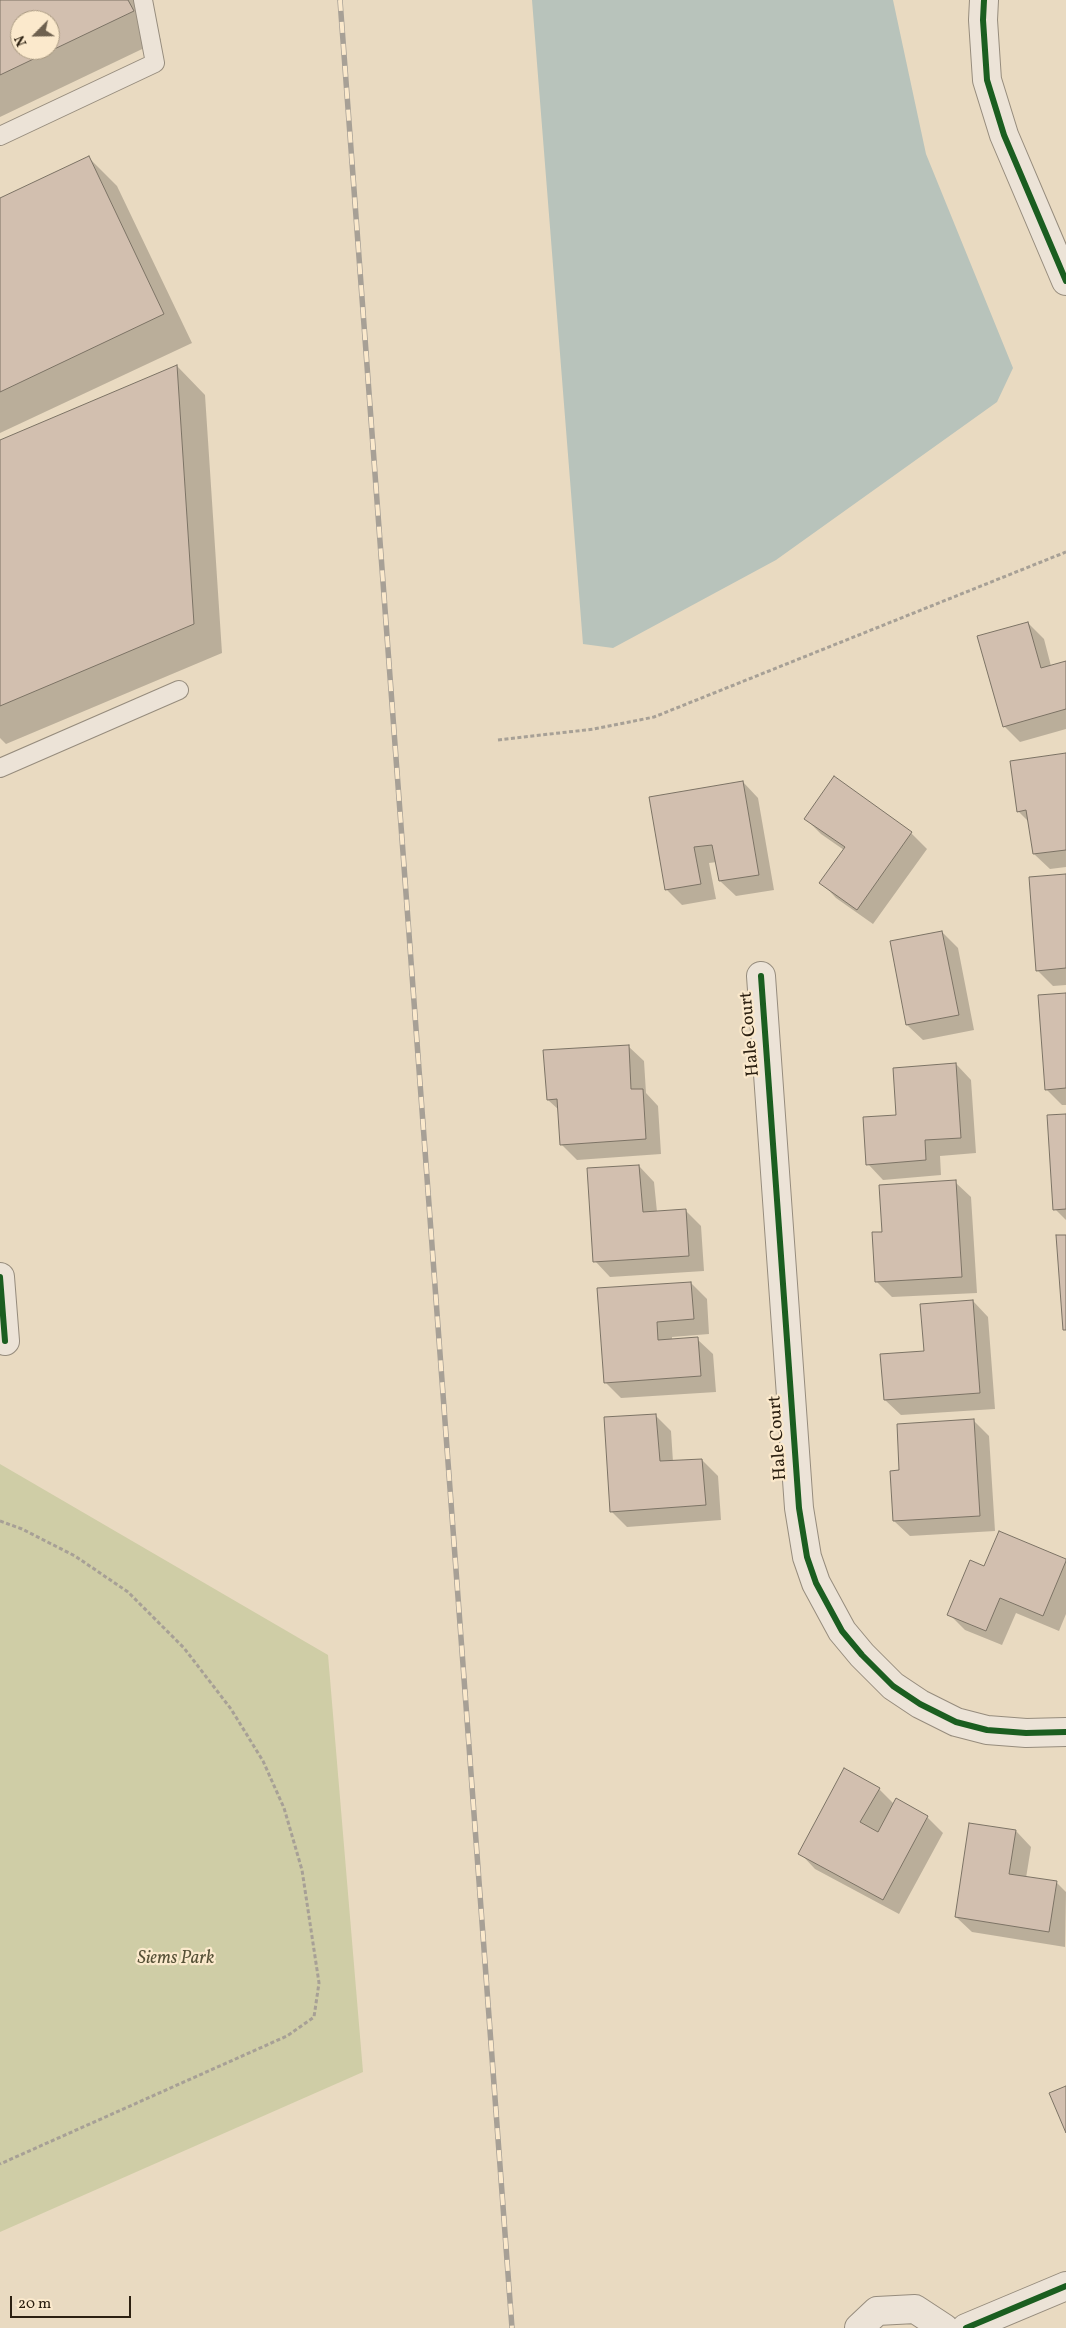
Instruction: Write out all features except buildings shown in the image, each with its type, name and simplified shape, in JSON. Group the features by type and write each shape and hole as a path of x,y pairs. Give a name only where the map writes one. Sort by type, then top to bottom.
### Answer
{"street":[{"path":"984,0 983,20 987,80 1004,135 1066,281"},
{"name":"Hale Court","path":"761,976 799,1508 807,1556 816,1583 842,1631 862,1655 893,1686 920,1704 956,1722 987,1730 1026,1733 1066,1732"},
{"path":"0,1277 5,1341"},
{"path":"966,2328 1066,2286"},
{"path":"859,2328 877,2311 915,2309 944,2328"}],"lane":[{"path":"0,136 155,63 143,0"},
{"path":"0,768 179,690"}],"path":[{"path":"498,740 594,729 654,716 1066,552"},
{"path":"0,1521 22,1529 75,1556 128,1592 184,1648 231,1709 263,1761 284,1808 302,1870 319,1983 314,2017 287,2036 0,2164"}],"green space":[{"name":"Siems Park","path":"0,1464 328,1655 363,2072 0,2232"}],"shaded area":[{"path":"532,0 893,0 926,154 1013,368 997,402 776,560 613,648 583,644"}],"railway":[{"path":"340,0 512,2328"}],"cycle path":[{"path":"984,0 983,20 987,80 1004,135 1066,281"},
{"path":"761,976 799,1508 807,1557 816,1583 842,1631 862,1655 893,1686 920,1704 956,1722 987,1730 1026,1733 1066,1732"},
{"path":"0,1277 5,1341"},
{"path":"966,2328 1066,2286"}]}
